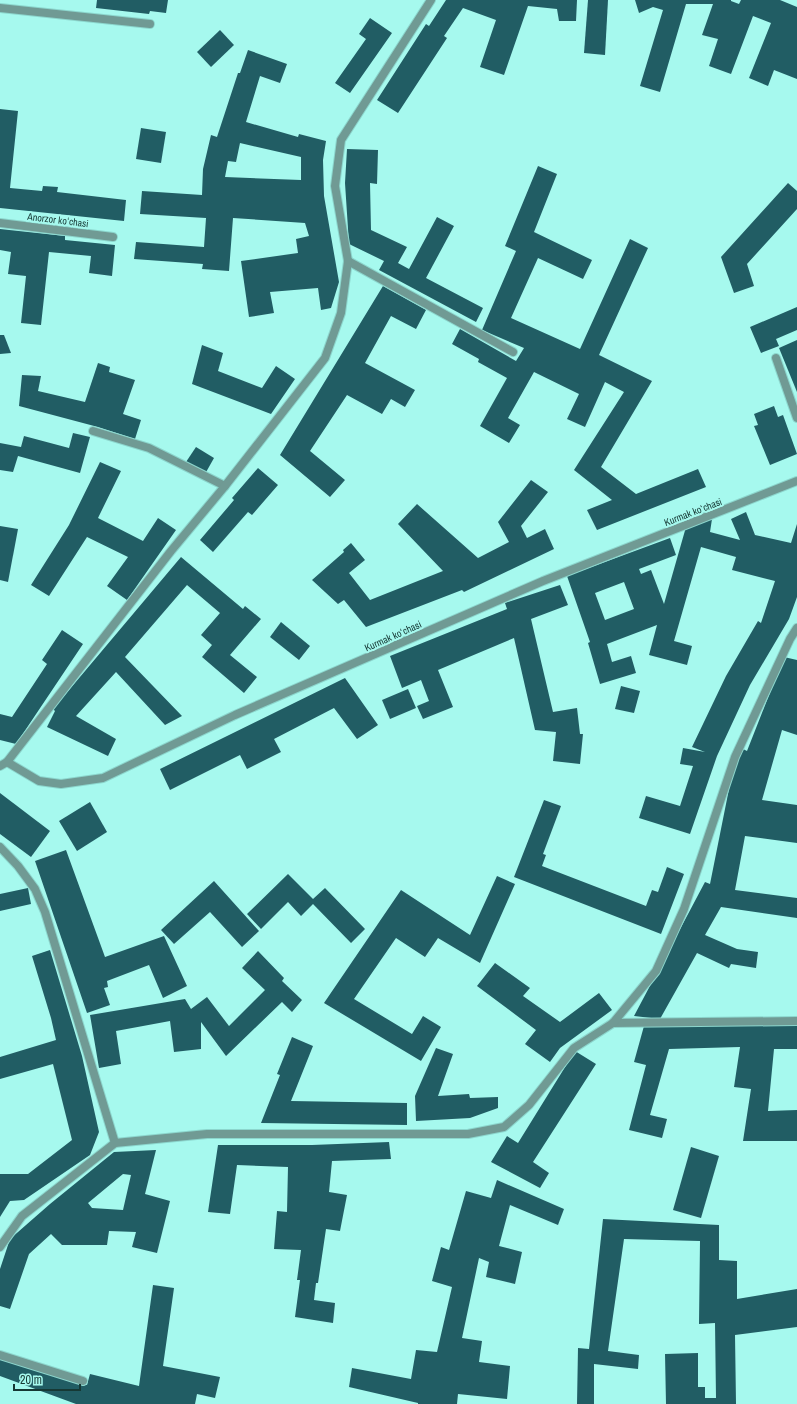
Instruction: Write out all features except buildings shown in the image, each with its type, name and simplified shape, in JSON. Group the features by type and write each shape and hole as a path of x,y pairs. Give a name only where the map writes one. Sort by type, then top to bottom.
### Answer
{"street":[{"path":"4,764 325,358 342,313 348,261 335,186 341,140 431,0"},
{"path":"0,8 150,24"},
{"name":"Anorzor koʻchasi","path":"0,223 113,237"},
{"path":"348,261 513,352"},
{"path":"776,358 797,418"},
{"path":"93,431 149,448 224,486"},
{"name":"Kurmak koʻchasi","path":"4,764 39,781 61,784 103,778 235,715 543,581 797,482"},
{"path":"0,1247 22,1216 115,1143 207,1134 468,1134 504,1127 529,1105 574,1048 613,1022 656,971 684,909 735,757 794,640 797,628"},
{"path":"0,847 18,866 35,889 45,912 115,1143"},
{"path":"613,1022 797,1021"},
{"path":"0,1355 84,1381"}]}
